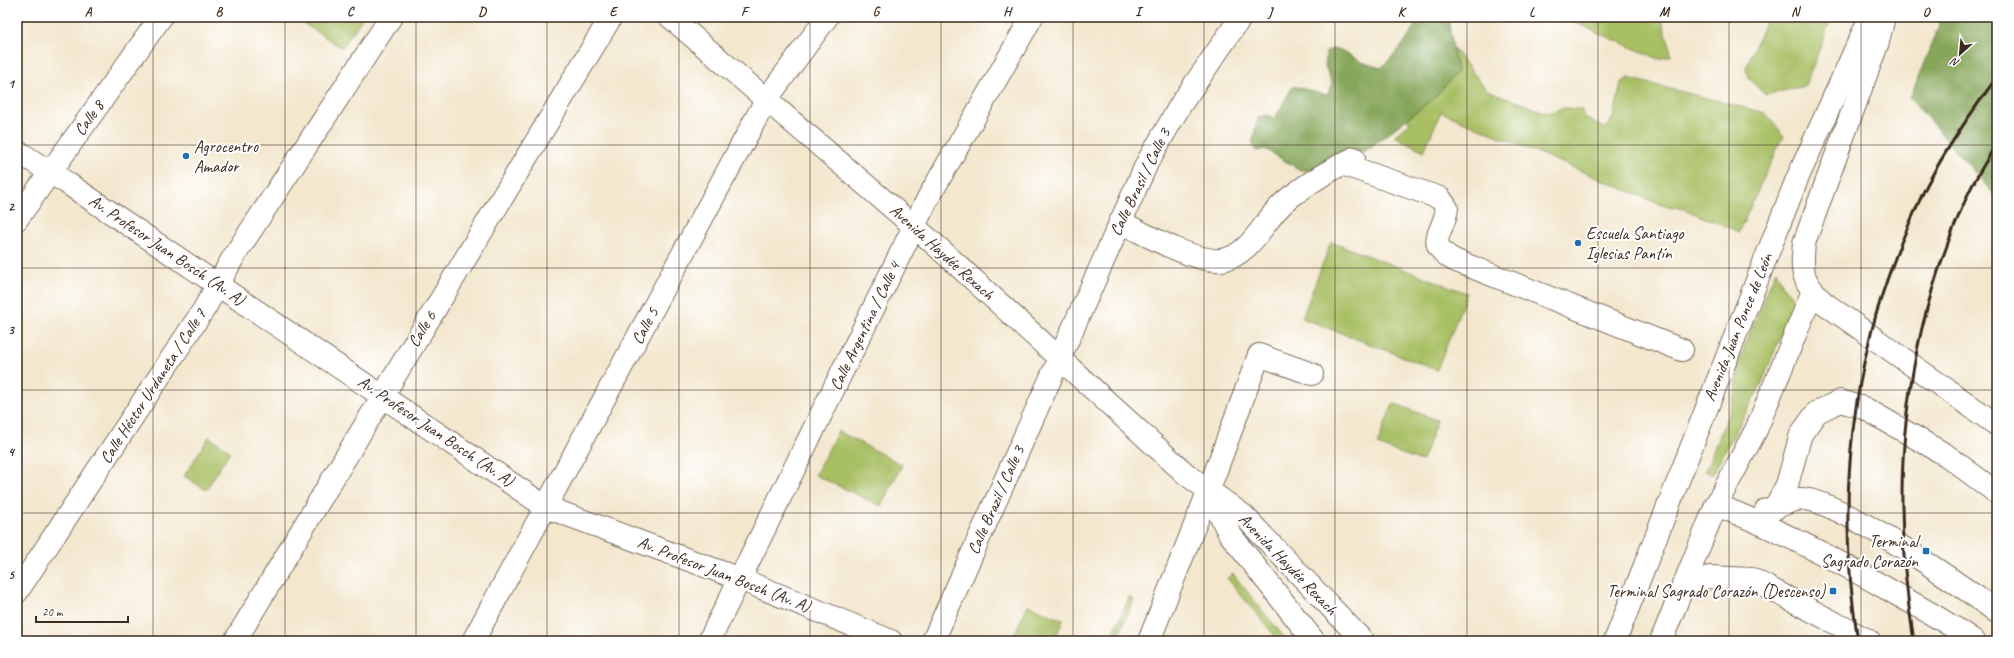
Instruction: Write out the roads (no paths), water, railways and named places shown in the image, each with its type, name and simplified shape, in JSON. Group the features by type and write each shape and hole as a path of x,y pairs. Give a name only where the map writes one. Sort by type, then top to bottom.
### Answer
{"main road":[{"name":"Calle 8","path":"17,219 49,172 161,17"},
{"name":"Calle Héctor Urdaneta / Calle 7","path":"17,592 204,309 217,284 391,17"},
{"name":"Calle 6","path":"235,641 611,17"},
{"name":"Avenida Haydée Rexach","path":"670,17 914,227 1186,474 1208,492 1244,516 1363,641"},
{"name":"Calle 5","path":"473,641 766,100 826,17"},
{"name":"Calle Argentina / Calle 4","path":"709,641 927,200 1032,17"},
{"name":"Calle Brasil / Calle 3","path":"1059,358 1147,163 1177,110 1242,17"},
{"name":"Avenida Juan Ponce de León","path":"1615,641 1797,178 1870,17"},
{"path":"1884,17 1878,42 1804,243 1802,270 1806,280 1819,297 1997,425"},
{"name":"Av. Profesor Juan Bosch (Av. A)","path":"17,151 68,183 383,395 546,507 740,579 891,641"},
{"path":"1120,222 1173,247 1211,260 1224,260 1242,251 1275,212 1296,192 1350,160 1440,198 1447,208 1444,223 1437,239 1438,245 1440,251 1454,260 1682,350"},
{"path":"1661,641 1716,505 1756,430 1819,297"},
{"path":"1150,641 1259,355 1312,374"},
{"name":"Calle Brazil / Calle 3","path":"933,641 1059,358"},
{"path":"1774,509 1787,485 1801,434 1817,412 1840,401 1864,408 1946,454 1997,493"},
{"name":"Avenida Haydée Rexach","path":"1208,492 1229,533 1314,641"},
{"path":"1742,515 1774,509 1802,499 1820,503 1853,518 1974,594 1997,612"},
{"path":"1716,505 1742,515 1850,568 1956,628 1974,641"},
{"path":"1683,584 1709,578 1752,579 1869,641"}],"railway":[{"path":"1858,641 1851,588 1848,534 1849,481 1853,428 1862,375 1874,323 1890,272 1925,188 1952,142 1997,77"},
{"path":"1914,641 1906,583 1902,525 1903,469 1907,412 1916,357 1929,301 1947,247 1975,179 1997,142"}],"place":[{"name":"Agrocentro Amador","path":"186,156"},
{"name":"Escuela Santiago Iglesias Pantín","path":"1578,243"},
{"name":"Terminal Sagrado Corazón","path":"1926,551"},
{"name":"Terminal Sagrado Corazón (Descenso)","path":"1833,591"}]}
